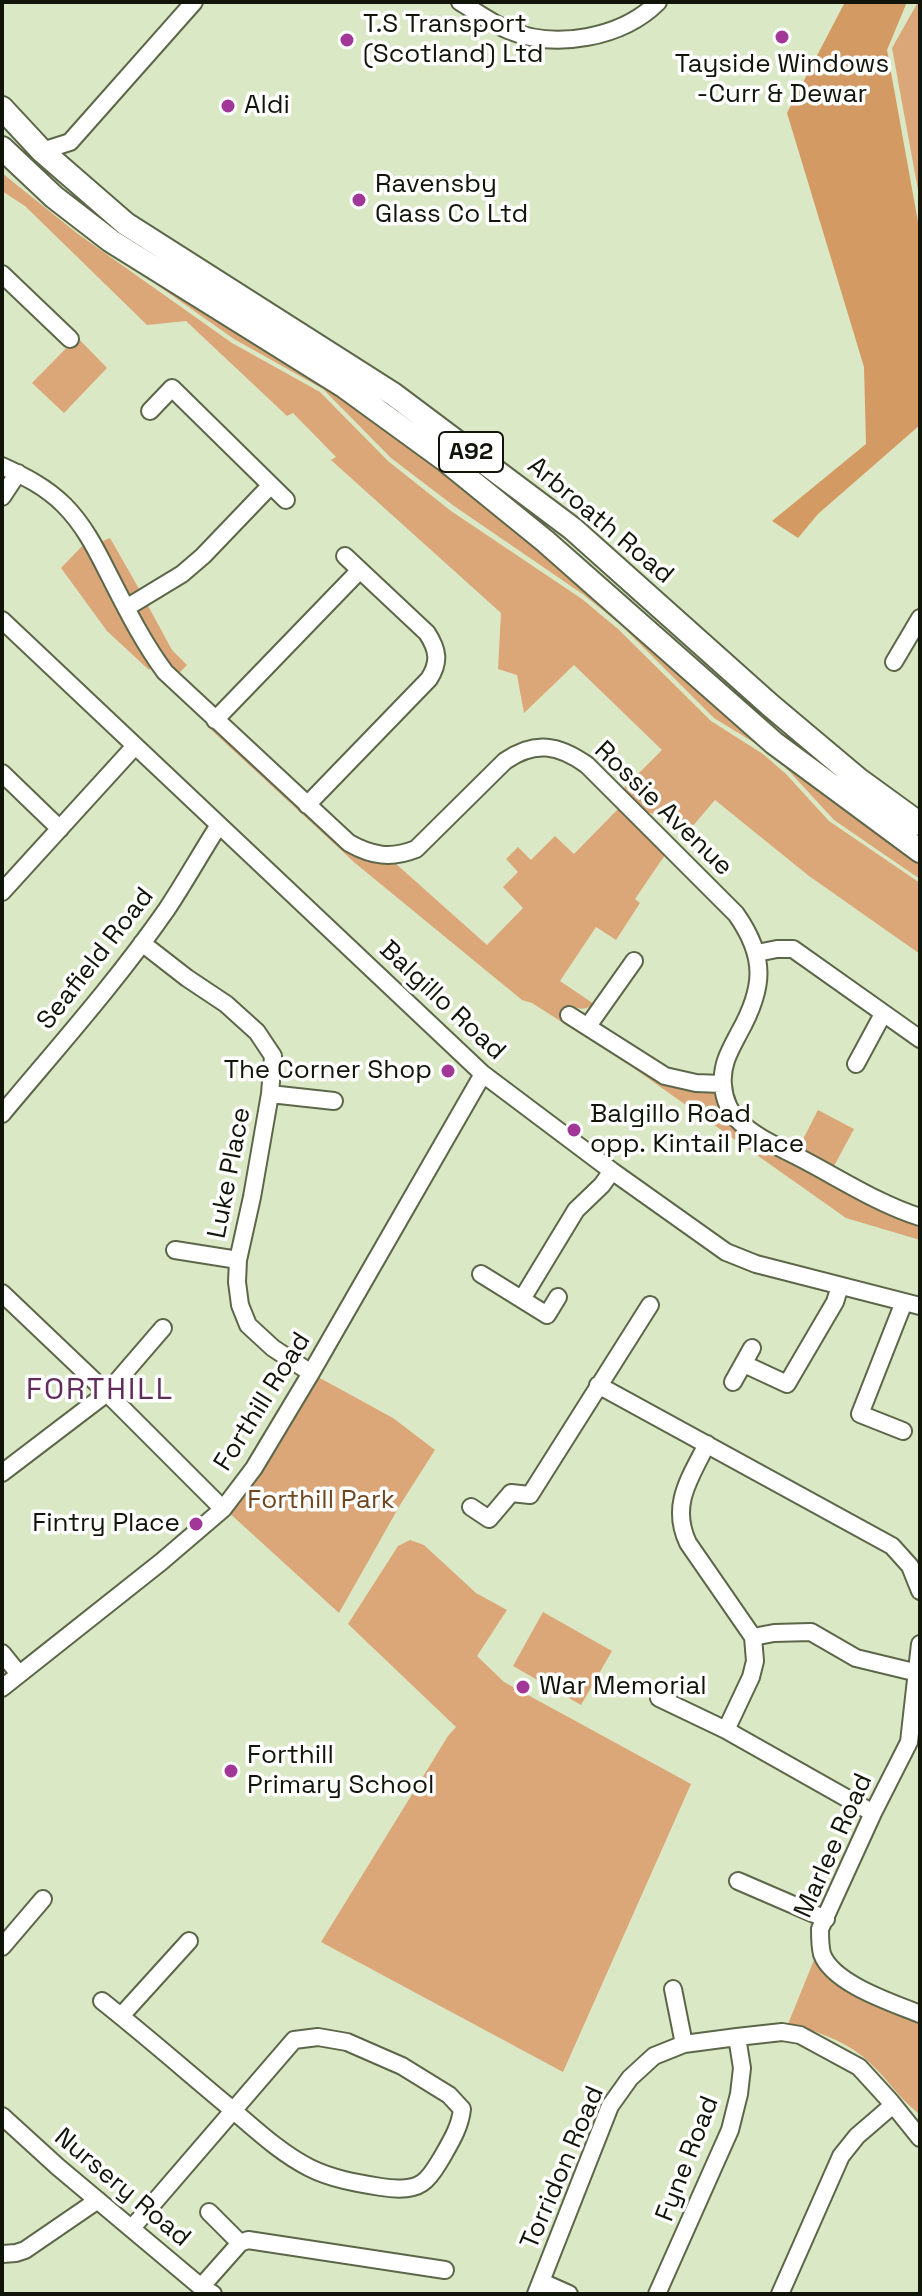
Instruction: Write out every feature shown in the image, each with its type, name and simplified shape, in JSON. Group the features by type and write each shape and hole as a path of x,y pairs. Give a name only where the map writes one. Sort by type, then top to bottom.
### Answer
{"main road":[{"name":"Arbroath Road","path":"2,108 42,151 126,224 393,394 573,529 770,705 858,779 920,824"},
{"name":"Arbroath Road","path":"2,148 54,197 111,241 345,387 444,459 545,541 774,743 920,851"}],"street":[{"path":"42,151 70,142 194,2"},
{"path":"460,2 508,30 532,37 557,39 584,37 623,27 658,2"},
{"path":"67,174 70,142"},
{"path":"2,274 49,328 70,339"},
{"path":"150,411 172,388 286,500"},
{"name":"Rossie Avenue","path":"2,466 40,485 77,519 150,653 165,672 349,843 362,850 376,855 401,855 416,849 520,751 555,748 587,765 736,914 748,931 760,971 757,990 752,1009 727,1054 722,1084"},
{"path":"2,497 18,473"},
{"path":"126,608 182,574 271,485"},
{"path":"307,805 429,679 436,669 438,657 435,644 427,633 345,556"},
{"path":"215,720 360,570"},
{"path":"894,662 914,640 920,618"},
{"name":"Balgillo Road","path":"2,620 483,1074 612,1171 726,1252 756,1264 912,1304"},
{"path":"2,892 135,746"},
{"path":"2,773 60,829"},
{"name":"Seafield Road","path":"2,1114 142,943 219,825"},
{"name":"Luke Place","path":"142,943 226,1004 257,1032 273,1056 270,1094 238,1260 237,1282 240,1305 248,1325 273,1348 311,1373"},
{"path":"757,953 793,949 920,1039"},
{"path":"588,1026 634,961"},
{"path":"856,1064 883,1014"},
{"path":"569,1015 665,1076 696,1083 722,1084 730,1111 751,1131 891,1206 919,1214"},
{"name":"Forthill Road","path":"2,1688 223,1509 254,1468 311,1373 483,1074"},
{"name":"Luke Place","path":"270,1094 334,1101"},
{"path":"522,1299 576,1210 612,1171"},
{"name":"Luke Place","path":"175,1250 238,1260"},
{"path":"481,1274 547,1315 558,1297"},
{"path":"744,1364 787,1384 835,1302 840,1286"},
{"path":"2,1293 223,1509"},
{"path":"903,1431 860,1414 912,1304"},
{"path":"471,1507 489,1519 511,1493 530,1495 650,1305"},
{"path":"2,1473 107,1393 163,1328"},
{"path":"733,1382 752,1348"},
{"path":"598,1385 892,1546 910,1566 920,1591"},
{"path":"707,1444 686,1485 680,1507 682,1530 753,1637 755,1661 751,1677 726,1730"},
{"path":"753,1637 811,1632 856,1658 918,1673"},
{"name":"Marlee Road","path":"920,1644 909,1742 820,1929 821,1949 834,1970 855,1985 920,2014"},
{"path":"2,1653 19,1674"},
{"path":"659,1698 726,1730 873,1813"},
{"path":"738,1881 826,1919"},
{"path":"2,1947 43,1899"},
{"path":"121,2016 189,1941"},
{"path":"673,1989 684,2044"},
{"path":"102,2001 233,2110 274,2146 312,2169 352,2182 388,2188 410,2188 422,2183 451,2142 461,2122 462,2109 449,2095 402,2066 347,2042 318,2037 294,2040 233,2110 132,2228"},
{"name":"Torridon Road","path":"539,2288 610,2106 630,2078 654,2056 684,2044 782,2032 800,2035 859,2067 920,2138"},
{"name":"Fyne Road","path":"657,2294 730,2130 742,2068 737,2037"},
{"path":"780,2294 841,2156 857,2136 893,2105"},
{"name":"Nursery Road","path":"2,2116 58,2167 207,2290"},
{"path":"2,2254 25,2250 98,2200"},
{"path":"209,2212 240,2243"},
{"path":"207,2290 240,2243 248,2240 445,2270"},
{"path":"539,2288 569,2294"}],"green space":[{"path":"920,2 920,201 892,48"},
{"path":"2,158 441,462 792,764 824,796 920,858 920,879 834,820 766,750 714,718 621,625 584,595 454,506 391,458 323,389 234,339 106,249 24,186 2,166"},
{"path":"2,173 78,234 232,343 320,392 388,461 451,511 582,599 618,629 711,721 763,754 786,774 829,821 920,883 920,954 809,876 715,800 685,835 667,817 646,812 623,789 662,750 574,665 524,713 517,675 498,669 501,613 331,460 336,457 293,413 287,416 186,321 147,325 25,206 2,191"},
{"path":"77,337 107,368 64,413 32,383"},
{"path":"110,538 142,594 128,594 123,590 98,543"},
{"path":"86,542 151,667 149,670 107,631 61,568"},
{"path":"146,602 172,650 187,665 176,676 137,617"},
{"path":"212,723 373,860 395,863 487,945 523,908 503,887 518,872 506,859 518,847 531,860 555,836 574,854 618,809 665,855 635,899 640,903 616,940 596,927 560,981 594,1004 584,1008 574,1007 567,1018 710,1090 720,1100 725,1112 920,1223 920,1240 846,1218 632,1067 532,1003 522,1000 355,863 208,727"},
{"path":"818,1110 854,1129 834,1166 799,1147"},
{"name":"Forthill Park","path":"318,1377 393,1418 435,1450 339,1613 226,1510 276,1443"},
{"path":"410,1540 424,1545 476,1593 507,1610 477,1656 504,1682 691,1784 563,2072 321,1942 456,1727 348,1624 398,1546"},
{"path":"543,1612 612,1651 581,1705 513,1666"},
{"path":"823,1955 827,1962 920,2014 918,2113 870,2062 854,2050 826,2036 788,2024 814,1960"}],"shaded area":[{"path":"845,2 907,2 887,50 920,233 920,425 818,514 798,538 772,521 866,444 864,367 787,113"}],"place":[{"name":"Tayside Windows -Curr & Dewar","path":"782,37"},
{"name":"T.S Transport (Scotland) Ltd","path":"347,40"},
{"name":"Aldi","path":"228,106"},
{"name":"Ravensby Glass Co Ltd","path":"359,200"},
{"name":"The Corner Shop","path":"448,1071"},
{"name":"Balgillo Road opp. Kintail Place","path":"574,1130"},
{"name":"Fintry Place","path":"196,1524"},
{"name":"War Memorial","path":"523,1687"},
{"name":"Forthill Primary School","path":"231,1771"}],"district":[{"name":"FORTHILL","path":"100,1391"}]}
